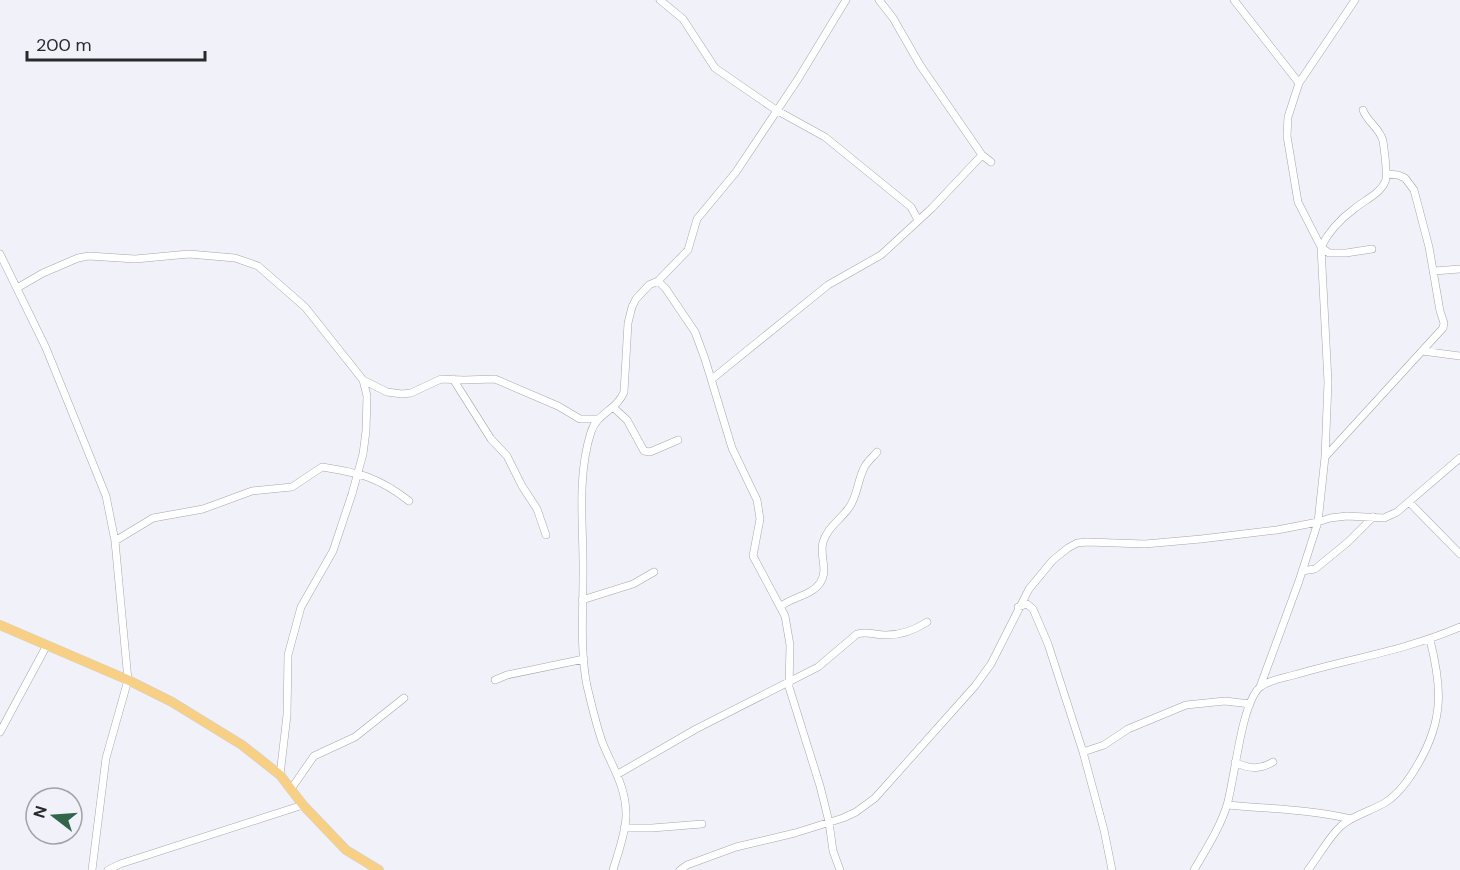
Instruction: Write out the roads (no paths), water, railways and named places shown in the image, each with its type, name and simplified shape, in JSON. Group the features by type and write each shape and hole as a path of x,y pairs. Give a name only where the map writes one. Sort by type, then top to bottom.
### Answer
{"main road":[{"path":"0,625 128,680 172,702 242,745 280,775 303,805 346,850 379,870"}],"street":[{"path":"660,0 683,19 715,68 776,110 825,137 911,207 918,220"},
{"path":"613,870 626,817 624,796 618,774 597,726 584,659 581,478 591,430 597,419 614,408 621,400 624,392 632,307 643,291 657,281 688,250 697,219 736,172 798,79 846,0"},
{"path":"879,0 920,65 982,155 991,162"},
{"path":"1234,0 1299,83"},
{"path":"1194,870 1227,805 1250,704 1260,687 1318,522 1325,457 1328,382 1321,247 1298,202 1287,136 1288,117 1299,83 1355,0"},
{"path":"1321,247 1330,230 1377,192 1385,182 1387,174 1383,141 1379,131 1365,117 1363,110"},
{"path":"712,379 828,285 881,255 932,208 982,155"},
{"path":"1325,457 1443,328 1444,322 1440,311 1434,271 1414,189 1405,178 1387,174"},
{"path":"1321,247 1329,253 1372,249"},
{"path":"0,254 46,348 106,496 115,541 128,680 106,758 92,870"},
{"path":"17,288 52,269 89,256 135,259 189,254 235,258 258,266 305,307 363,380 368,411 363,454 333,551 306,596 291,640 288,655 287,715 280,775"},
{"path":"1434,271 1460,269"},
{"path":"657,281 666,289 695,332 712,379 732,448 760,508 753,556 781,606 790,645 789,681 830,822 833,851 840,870"},
{"path":"1422,351 1460,356"},
{"path":"363,380 387,392 402,394 411,393 441,379 495,379 549,402 580,419 597,419"},
{"path":"453,379 491,439 507,456 522,486 537,508 546,535"},
{"path":"614,408 627,420 644,451 650,452 678,440"},
{"path":"781,606 815,589 822,580 825,569 822,551 826,535 830,527 854,500 866,464 877,452"},
{"path":"680,870 728,849 830,822 856,812 875,798 975,686 991,664 1018,607 1038,577 1053,560 1077,543 1145,544 1201,539 1347,516 1391,516 1460,458"},
{"path":"115,541 153,518 202,509 252,491 292,487 322,467 358,472 394,489 409,501"},
{"path":"1409,502 1460,554"},
{"path":"1302,571 1315,568 1348,542 1373,517"},
{"path":"582,600 633,584 654,572"},
{"path":"1018,607 1027,604 1033,609 1048,644 1083,752 1112,870"},
{"path":"618,774 652,753 818,667 857,634 863,632 896,634 916,629 927,622"},
{"path":"1260,687 1274,680 1326,665 1430,640 1460,627"},
{"path":"1308,870 1342,825 1380,806 1393,796 1414,771 1427,750 1438,717 1440,695 1437,667 1430,640"},
{"path":"0,732 47,645"},
{"path":"495,680 507,675 584,659"},
{"path":"291,789 314,756 355,737 404,698"},
{"path":"1083,752 1104,745 1128,729 1186,705 1235,701 1250,704"},
{"path":"1235,762 1255,769 1273,762"},
{"path":"108,870 120,864 303,805"},
{"path":"1227,805 1311,811 1351,819"},
{"path":"624,828 702,824"}]}
